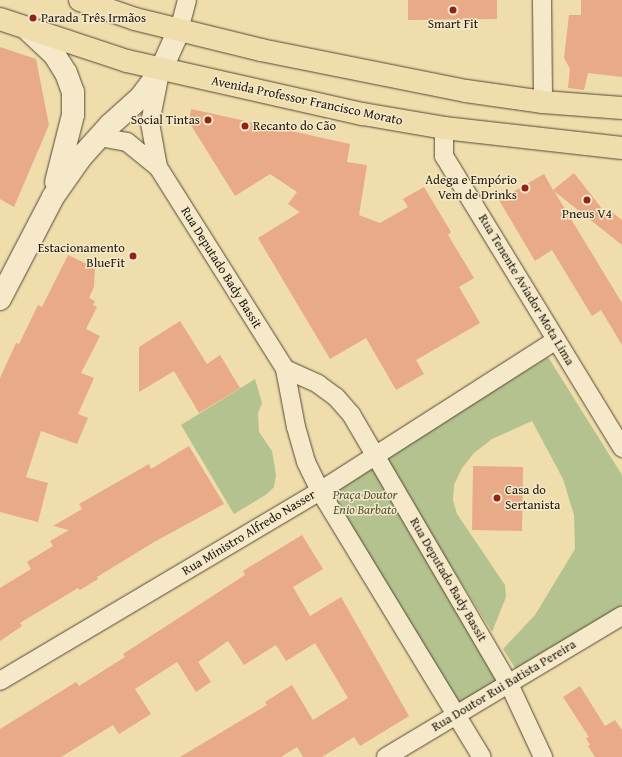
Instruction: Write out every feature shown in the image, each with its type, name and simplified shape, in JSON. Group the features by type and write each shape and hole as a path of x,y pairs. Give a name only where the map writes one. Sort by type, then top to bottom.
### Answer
{"highway":[{"path":"80,0 135,19 261,50 466,91 543,102 622,108"},
{"name":"Avenida Professor Francisco Morato","path":"0,19 161,70 362,114 444,128 622,148"}],"main road":[{"path":"28,29 54,54 66,73 73,92 73,114 68,144 53,197"},
{"path":"0,299 53,197 81,157 99,137 140,98 161,70 179,30"}],"street":[{"path":"179,30 187,0"},
{"path":"542,0 543,102"},
{"name":"Rua Deputado Bady Bassit","path":"158,167 150,123 161,70"},
{"name":"Rua Tenente Aviador Mota Lima","path":"444,128 444,156 622,448"},
{"name":"Rua Deputado Bady Bassit","path":"99,137 127,142 158,167 285,369 296,427 306,462 320,491 482,757"},
{"name":"Rua Ministro Alfredo Nasser","path":"0,681 320,491 374,455 556,340"},
{"name":"Rua Deputado Bady Bassit","path":"285,369 318,384 336,397 351,414 509,684 543,757"},
{"name":"Rua Doutor Rui Batista Pereira","path":"386,757 622,616"}],"green space":[{"path":"548,357 622,475 622,606 517,671 503,649 535,615 575,549 574,515 563,479 532,421 492,439 474,453 462,468 454,485 453,500 457,514 505,585 506,597 492,632 384,459"},
{"path":"255,379 262,403 258,413 259,432 272,451 276,475 274,487 267,494 234,514 181,425"},
{"name":"Praça Doutor Enio Barbato","path":"374,455 509,684 456,715 320,491"}],"building":[{"name":"Smart Fit","path":"408,0 497,0 497,19 408,20"},
{"path":"581,0 622,0 622,77 588,73 584,90 568,88 570,69 564,58 569,15 581,15"},
{"path":"0,47 36,59 49,125 14,207 0,199"},
{"path":"191,109 350,144 347,162 367,165 359,215 380,223 408,207 403,199 424,187 451,232 448,235 474,278 459,287 480,323 416,360 424,374 396,390 366,338 330,359 258,238 300,212 288,204 297,192 270,174 235,196 189,122"},
{"path":"574,173 607,215 610,211 622,220 622,245 554,191 622,303 622,345 601,310 592,316 552,250 535,261 499,200 544,174 553,190"},
{"path":"68,255 95,268 94,287 89,298 95,301 93,305 97,307 86,329 100,336 81,373 94,378 78,414 88,418 77,444 41,431 26,477 48,483 38,522 0,512 0,378 16,343 19,344 38,305 42,307"},
{"path":"180,321 207,364 220,355 240,388 199,413 174,371 139,392 139,347"},
{"path":"189,446 224,504 154,542 97,577 98,579 80,590 78,588 20,623 22,626 0,641 0,588 31,569 27,562 53,546 50,541 69,530 53,526 82,509 79,504 149,464 151,469"},
{"name":"Casa do Sertanista","path":"473,466 523,467 522,531 472,530"},
{"path":"302,535 323,569 293,587 310,616 341,597 409,716 360,746 354,737 322,757 303,757 297,747 281,757 180,757 267,705 265,702 292,685 313,720 348,698 315,643 286,661 276,645 244,665 228,641 198,662 211,682 196,692 177,662 135,689 151,714 119,734 113,725 61,757 0,757 0,729 76,682 79,686 125,657 123,654 245,575 243,571"},
{"path":"580,686 605,726 615,720 622,730 622,757 595,757 588,746 590,745 586,738 589,737 563,697"}],"place":[{"name":"Smart Fit","path":"453,10"},
{"name":"Parada Três Irmãos","path":"33,18"},
{"name":"Social Tintas","path":"208,120"},
{"name":"Recanto do Cão","path":"245,126"},
{"name":"Adega e Empório Vem de Drinks","path":"525,188"},
{"name":"Pneus V4","path":"587,200"},
{"name":"Estacionamento BlueFit","path":"133,256"},
{"name":"Casa do Sertanista","path":"497,498"}]}
